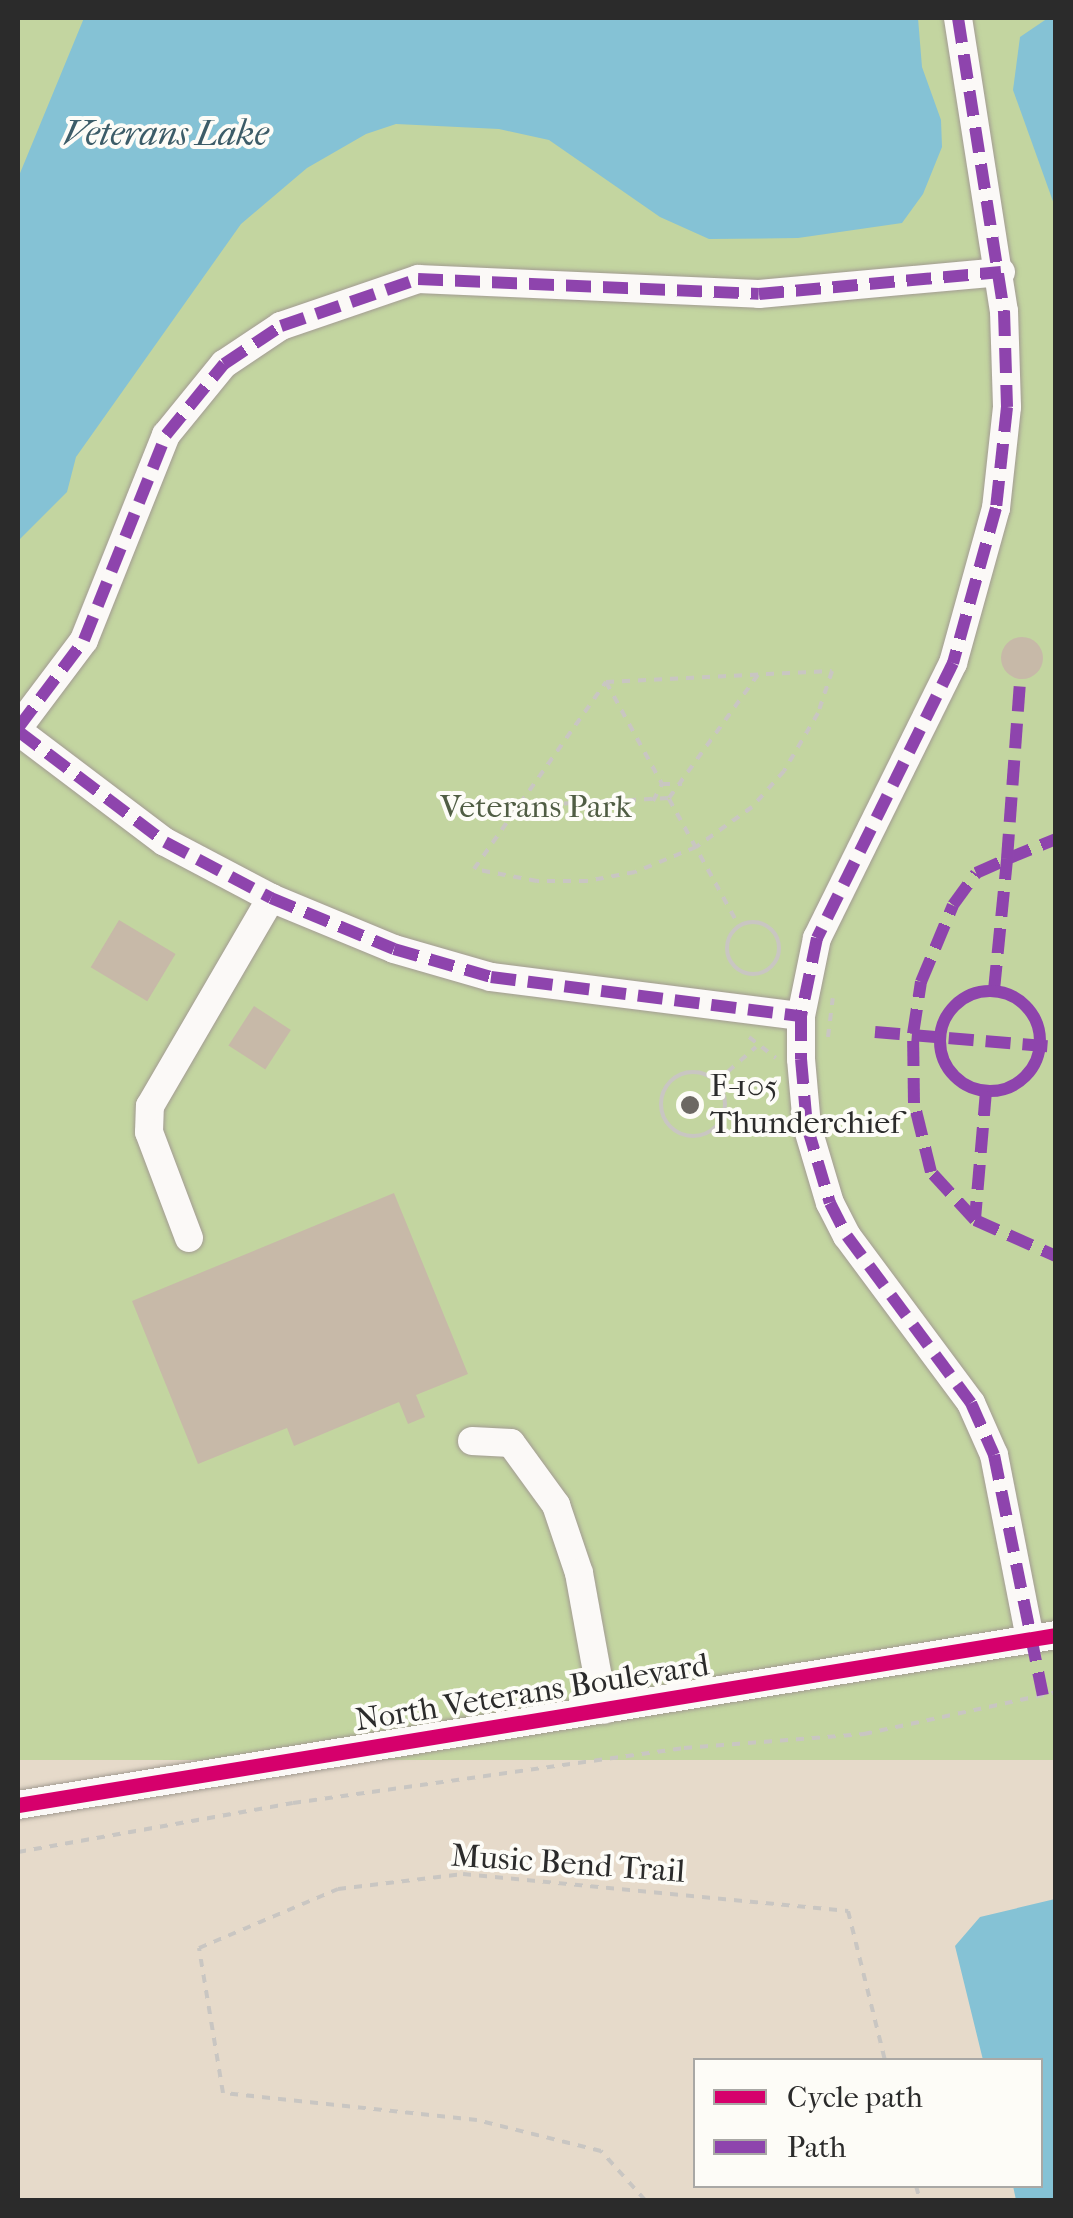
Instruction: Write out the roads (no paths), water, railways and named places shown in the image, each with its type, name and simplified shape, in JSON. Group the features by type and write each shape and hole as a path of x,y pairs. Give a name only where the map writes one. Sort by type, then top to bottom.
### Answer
{"street":[{"path":"958,18 1001,272 1007,406 984,564 939,695 836,891 817,938 801,1016 804,1099 818,1174 846,1236 983,1428 1004,1488 1043,1637"},
{"path":"801,1016 490,977 394,949 271,898 148,830 18,730 84,640 166,435 224,364 281,326 418,280 759,294 1001,272"},
{"path":"188,1238 149,1132 150,1106 271,898"},
{"path":"472,1441 511,1443 556,1505 579,1573 604,1710"},
{"name":"North Veterans Boulevard","path":"18,1805 1043,1637"}],"water":[{"name":"Veterans Lake","path":"84,18 918,18 922,67 941,120 942,147 923,194 902,223 798,238 709,239 660,217 549,140 499,129 396,124 366,134 307,168 241,224 76,457 67,492 18,541 18,178"},
{"path":"1048,18 1056,18 1055,207 1013,90 1020,37"},
{"path":"1055,1899 1055,2200 1016,2200 1013,2188 1043,2188 1043,2058 983,2058 955,1946 980,1917"}],"place":[{"name":"F-105 Thunderchief","path":"690,1105"}],"park label":[{"name":"Veterans Park","path":"536,807"}]}
